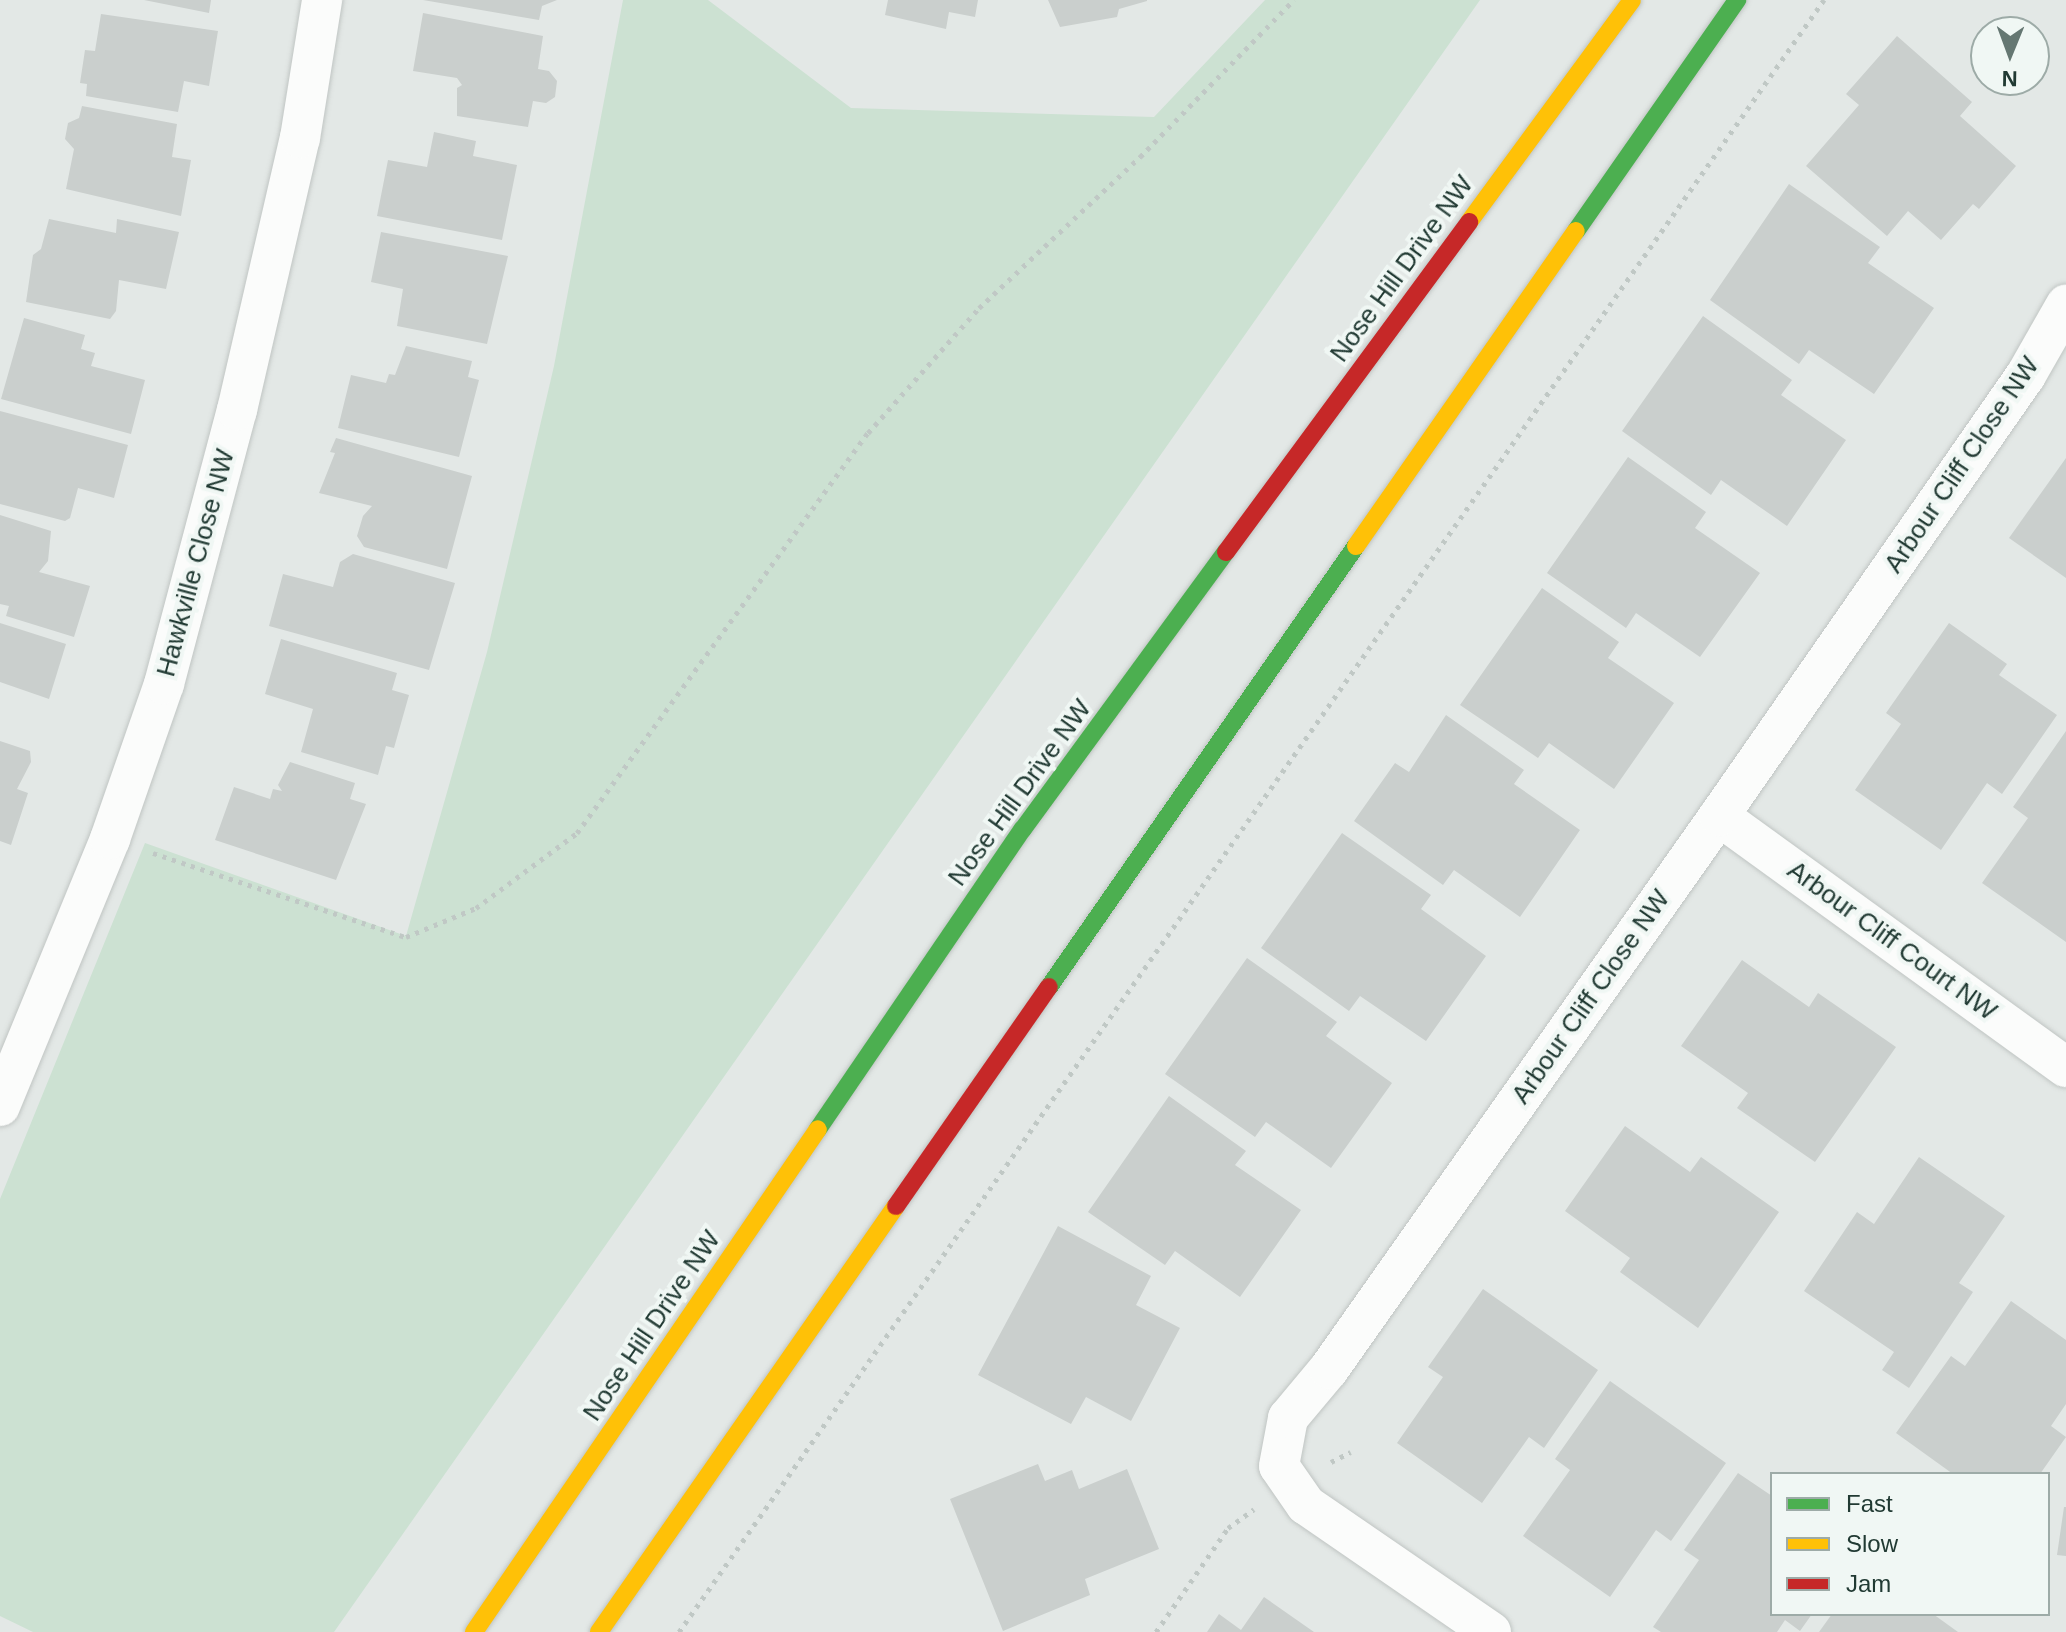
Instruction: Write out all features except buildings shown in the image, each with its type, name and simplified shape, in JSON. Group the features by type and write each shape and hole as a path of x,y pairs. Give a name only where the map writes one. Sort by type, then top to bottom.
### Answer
{"main road":[{"name":"Nose Hill Drive NW","path":"474,1632 1023,829 1632,0"},
{"path":"599,1632 1737,0"}],"street":[{"name":"Hawkville Close NW","path":"0,1106 110,839 164,684 237,410 300,138 322,0"},
{"name":"Arbour Cliff Close NW","path":"1491,1632 1306,1505 1279,1466 1288,1418 1329,1369 1719,816 2026,375 2066,305"},
{"name":"Arbour Cliff Court NW","path":"1719,816 2066,1067"}],"path":[{"path":"110,839 406,937 476,908 577,833 868,433 979,308 1140,157 1294,0"},
{"path":"679,1632 1824,0"},
{"path":"1156,1632 1228,1528"}],"green space":[{"path":"623,0 708,0 851,108 1154,117 1265,0 1480,0 334,1632 33,1632 0,1616 0,1199 145,843 406,936 487,652 554,366"}],"traffic: fast":[{"path":"1576,231 1737,0"},
{"path":"1049,987 1356,546"},
{"path":"818,1129 1023,829 1226,552"}],"traffic: slow":[{"path":"1469,222 1632,0"},
{"path":"1356,546 1576,231"},
{"path":"474,1632 818,1129"},
{"path":"599,1632 896,1206"}],"traffic: jam":[{"path":"1226,552 1469,222"},
{"path":"896,1206 1049,987"}]}
